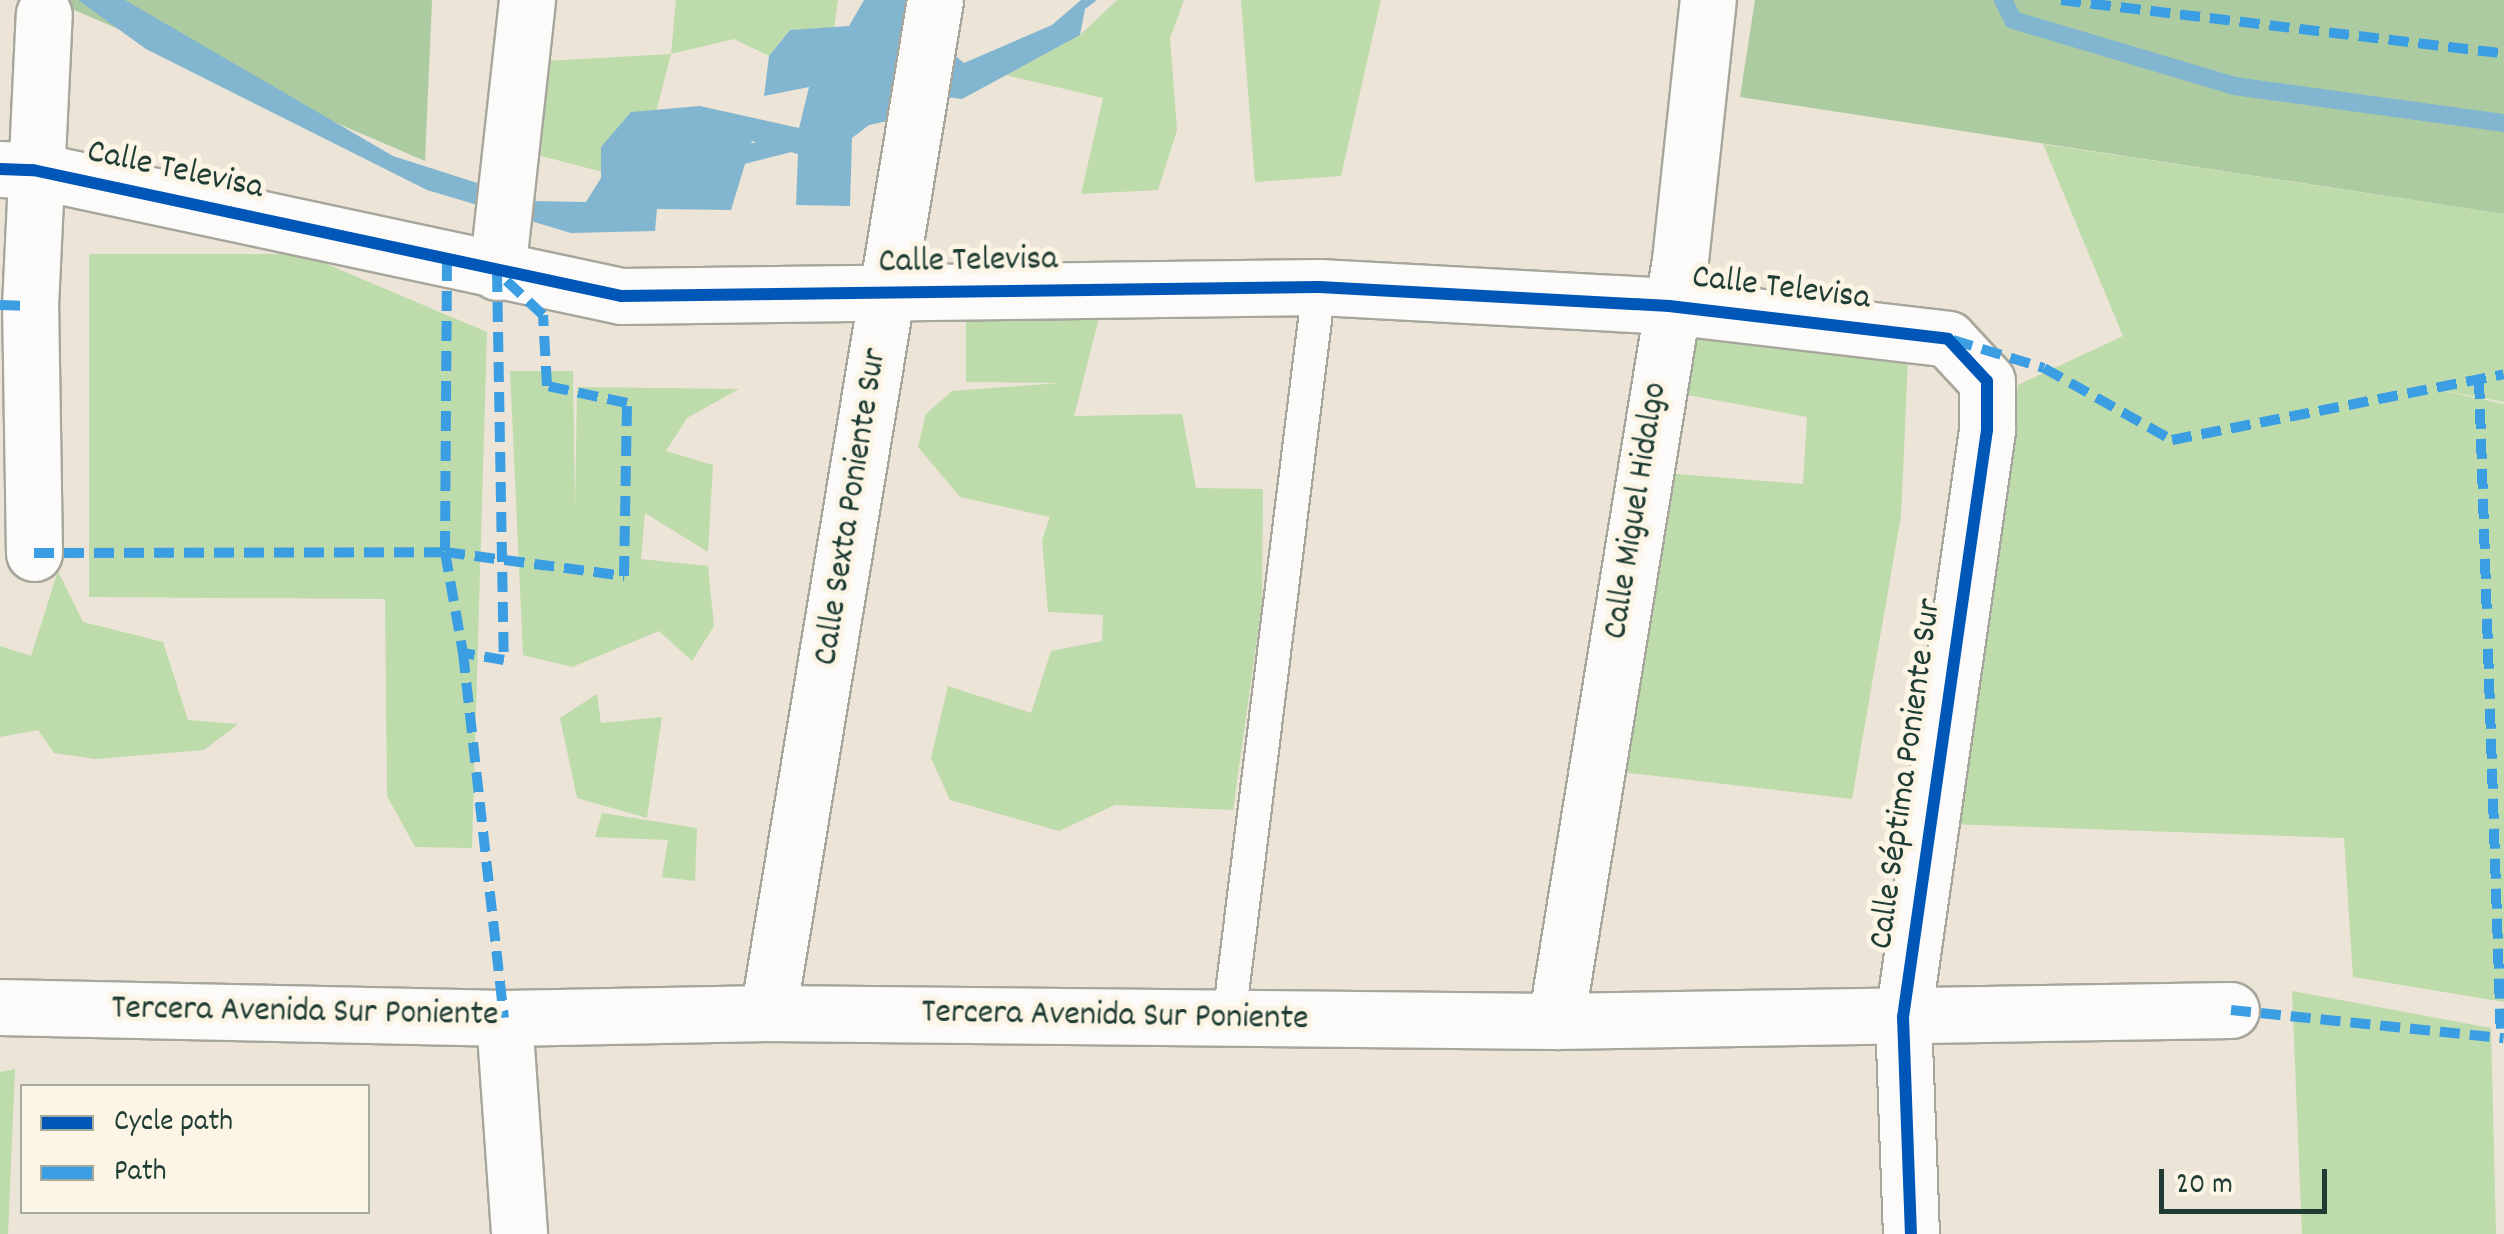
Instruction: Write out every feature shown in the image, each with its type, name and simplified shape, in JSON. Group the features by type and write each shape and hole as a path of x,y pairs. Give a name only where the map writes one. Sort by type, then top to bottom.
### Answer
{"street":[{"path":"498,258 526,0"},
{"name":"Calle Sexta Poniente Sur","path":"768,1013 912,120 935,0"},
{"name":"Calle Miguel Hidalgo","path":"1556,1021 1669,306 1680,260 1708,0"},
{"path":"34,553 17,170 44,14"},
{"name":"Calle Televisa","path":"17,170 498,258 621,296 1319,287 1669,306 1948,339"},
{"name":"Calle Séptima Poniente Sur","path":"1911,1234 1903,1017 1987,430 1987,380 1948,339"},
{"name":"Tercera Avenida Sur Poniente","path":"0,1007 504,1018 768,1013 1556,1021 2230,1010"},
{"path":"504,1018 519,1234"}],"lane":[{"path":"1230,1018 1319,287"}],"green space":[{"path":"51,0 432,0 425,161"},
{"path":"676,0 838,0 834,28 790,30 769,56 734,39 671,54"},
{"path":"1117,0 1184,0 1170,38 1177,130 1158,190 1081,194 1103,98 1005,75 1080,35"},
{"path":"1241,0 1381,0 1341,176 1255,182"},
{"path":"1755,0 2504,0 2504,214 1740,97"},
{"path":"671,54 638,181 541,156 544,61"},
{"path":"2043,144 2504,214 2504,402 2430,388 2504,404 2504,1002 2353,977 2344,838 1949,824 2018,385 2123,336"},
{"path":"89,254 303,254 487,332 472,848 415,847 387,796 385,599 89,597"},
{"path":"966,305 1101,310 1074,416 1182,414 1196,488 1263,489 1262,603 1233,810 1115,805 1059,831 950,800 931,758 948,686 1031,713 1051,651 1102,641 1103,615 1048,612 1042,540 1050,517 960,497 918,447 926,414 952,391 1060,383 966,382"},
{"path":"1694,332 1908,359 1901,516 1852,799 1613,771 1665,473 1803,484 1807,417 1688,395"},
{"path":"510,371 573,371 575,510 577,387 739,389 687,418 666,451 713,465 708,552 645,513 641,559 708,566 714,626 692,661 659,631 572,667 523,655"},
{"path":"58,571 83,622 163,642 188,720 238,724 204,750 96,759 54,753 38,730 0,737 0,646 31,656"},
{"path":"597,694 601,723 662,717 647,818 577,798 560,718"},
{"path":"602,813 697,828 695,881 662,877 668,840 595,837"},
{"path":"2292,991 2491,1028 2496,1234 2302,1234"},
{"path":"15,1069 8,1234 0,1234 0,1072"}],"water":[{"path":"78,0 125,0 393,156 533,201 586,202 601,178 601,147 631,112 700,106 799,128 809,87 764,96 769,56 790,30 849,26 864,0 915,0 931,35 964,63 1052,25 1081,0 1097,0 1085,9 1080,35 962,99 916,93 906,117 869,125 852,138 850,206 796,205 798,154 752,141 731,210 657,209 655,231 571,233 427,190 146,49"}],"waterway":[{"path":"2003,0 2013,20 2234,86 2504,123"},
{"path":"727,159 794,142"}],"marked path":[{"path":"2061,0 2504,54"},
{"path":"447,261 445,552 624,576 627,403 547,386 543,315 497,272"},
{"path":"497,272 504,660 463,653 504,1018"},
{"path":"0,305 30,306"},
{"path":"1953,340 2044,368 2172,440 2504,374"},
{"path":"2479,379 2501,1038"},
{"path":"34,553 445,552 463,653"},
{"path":"2231,1010 2504,1038"}],"cycle path":[{"path":"0,169 33,170 621,296 1319,287 1669,306 1948,339 1987,381 1987,430 1903,1017 1911,1234"}]}
